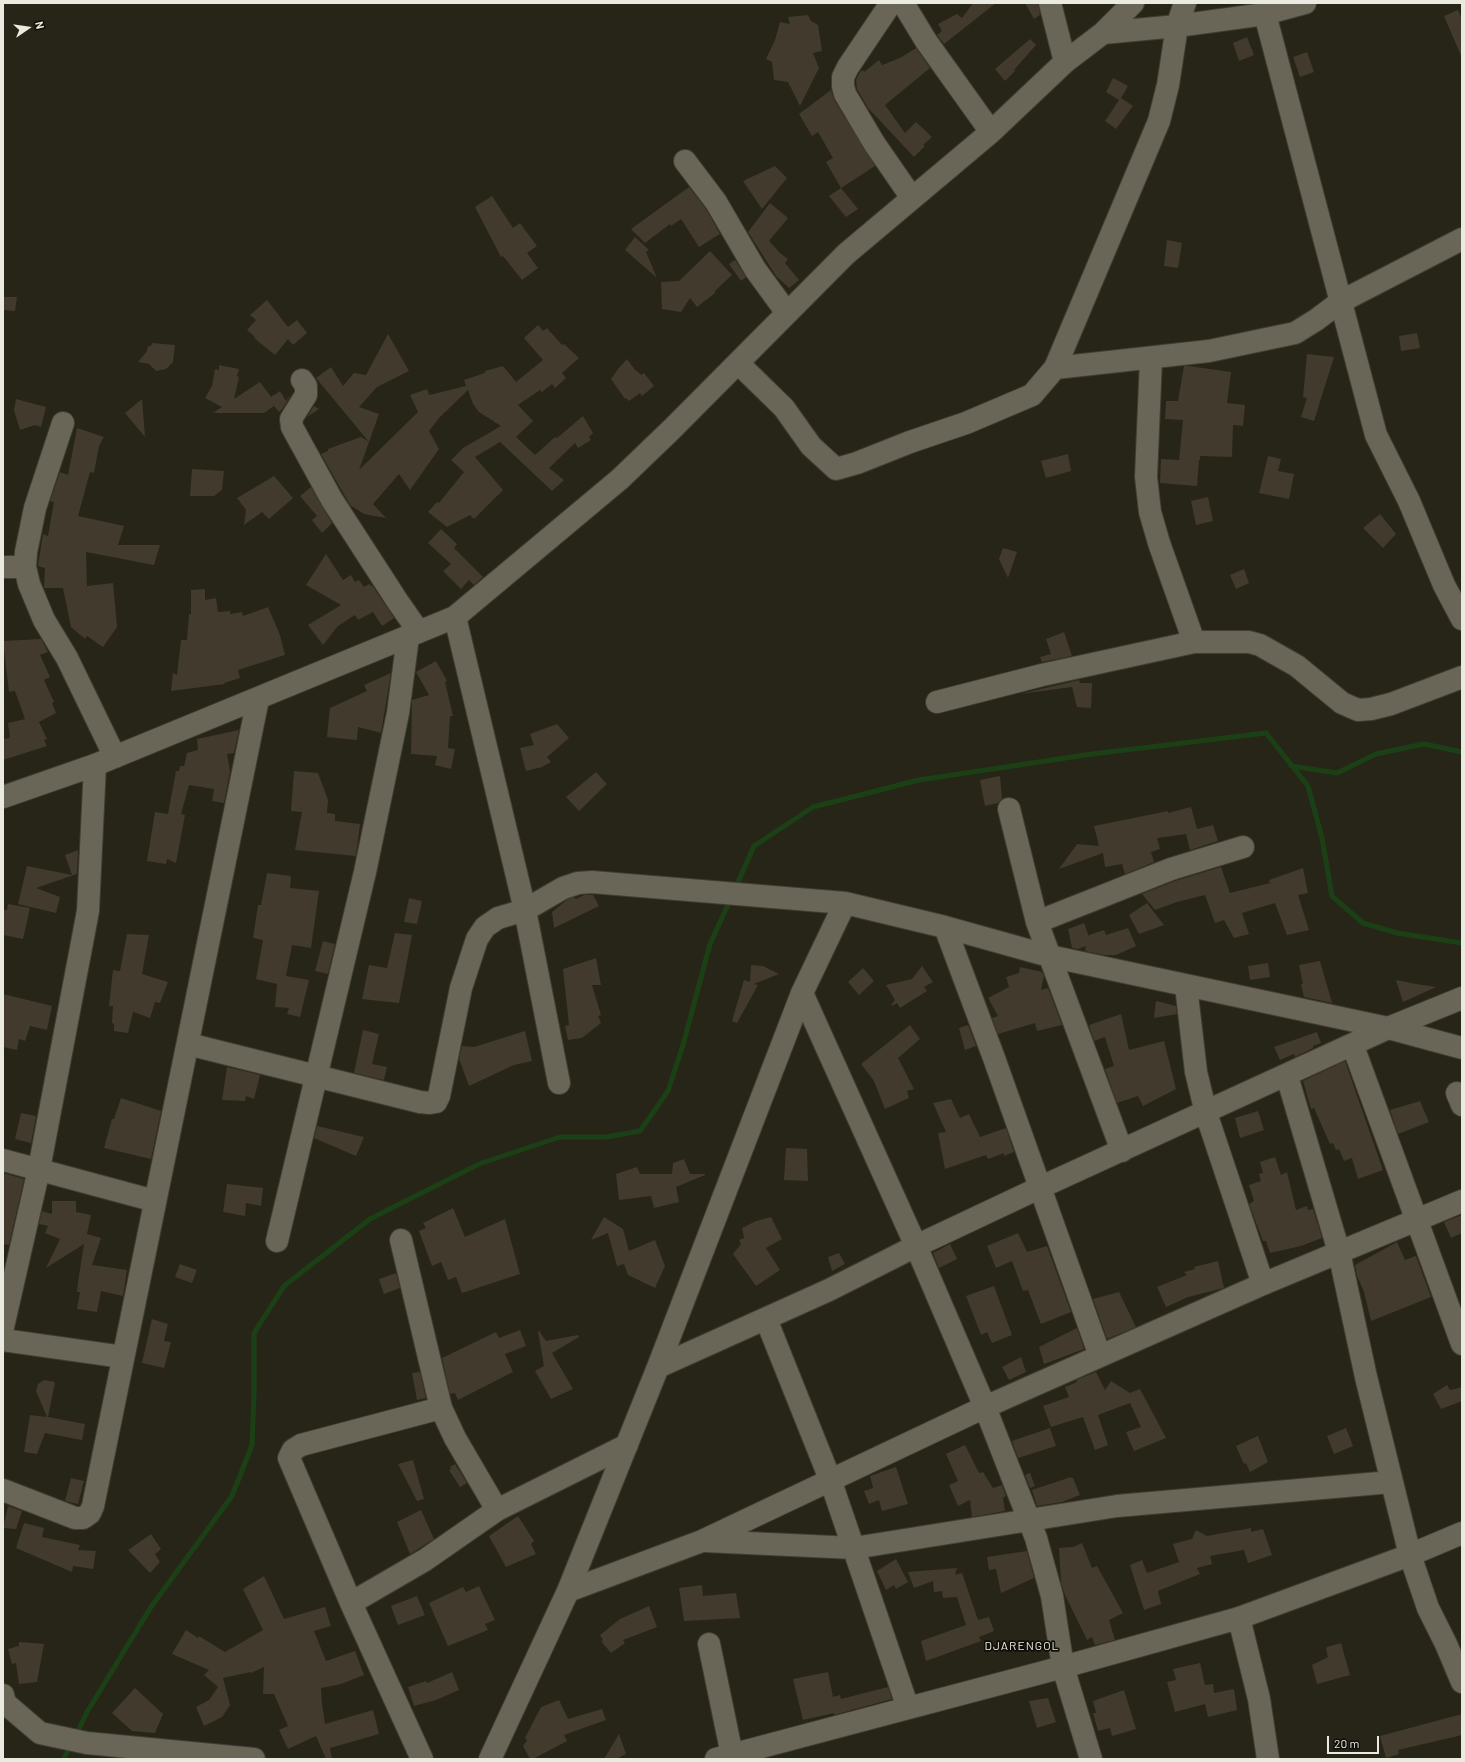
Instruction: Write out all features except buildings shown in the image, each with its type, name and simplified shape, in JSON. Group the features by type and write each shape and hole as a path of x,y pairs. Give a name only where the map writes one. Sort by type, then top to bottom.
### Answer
{"street":[{"path":"891,3 848,67 843,76 843,86 845,94 874,142 912,198"},
{"path":"903,3 926,41 991,132"},
{"path":"1050,3 1065,62"},
{"path":"3,797 105,761 454,617 620,479 846,254 991,132 1065,62 1103,33 1133,3"},
{"path":"738,363 784,408 812,446 836,469 857,463 910,442 966,423 1032,395 1055,368 1159,121 1168,85 1176,26 1186,3"},
{"path":"1103,33 1176,26 1265,14 1305,3"},
{"path":"1265,14 1376,435 1409,501 1444,585 1462,619"},
{"path":"685,160 716,202 755,269 787,313"},
{"path":"1055,368 1151,359 1209,351 1295,332 1316,320 1340,302 1462,239"},
{"path":"1151,359 1146,477 1150,512 1194,642"},
{"path":"277,1241 368,857 414,634 389,589 332,500 292,427 291,419 306,395 306,386 302,380"},
{"path":"3,1327 39,1169 88,911 105,761 66,658 44,620 29,584 25,567 26,552 35,508 63,423"},
{"path":"3,567 25,567"},
{"path":"454,617 524,910 559,1083"},
{"path":"937,702 1042,675 1194,642 1249,642 1260,644 1297,666 1342,704 1358,710 1371,709 1390,704 1462,677"},
{"path":"3,1490 75,1518 83,1518 90,1513 93,1506 258,699"},
{"path":"1009,810 1037,922 1122,1151"},
{"path":"1037,922 1171,869 1243,847"},
{"path":"188,1044 420,1102 436,1102 439,1096 461,988 476,939 485,927 498,918 524,910 563,888 578,883 592,882 845,903 945,927 1049,956 1388,1028 1462,1048"},
{"path":"490,1759 568,1591 658,1367 802,993 845,903"},
{"path":"945,927 994,1058 1100,1356"},
{"path":"1186,986 1196,1072 1206,1113 1263,1284"},
{"path":"802,993 916,1246 985,1407 1029,1519 1036,1538 1052,1596 1063,1667 1091,1759"},
{"path":"658,1367 829,1290 916,1246 1353,1046 1388,1028 1462,998"},
{"path":"1353,1046 1462,1344"},
{"path":"1286,1076 1339,1252 1366,1377 1410,1555 1428,1608 1446,1644 1462,1682"},
{"path":"3,1160 155,1201"},
{"path":"568,1591 702,1541 830,1479 985,1407 1263,1284 1462,1201"},
{"path":"401,1240 441,1408 455,1438 497,1510"},
{"path":"766,1319 830,1479 908,1708"},
{"path":"3,1340 123,1357"},
{"path":"422,1759 351,1603 289,1458 293,1450 301,1445 441,1408"},
{"path":"351,1603 425,1560 497,1510 627,1445"},
{"path":"702,1541 854,1548 1117,1506 1391,1482"},
{"path":"709,1644 724,1757 1063,1667 1239,1618 1410,1555 1462,1533"},
{"path":"1239,1618 1259,1699 1268,1759"},
{"path":"4,1701 40,1733 87,1743 254,1759"}],"waterway":[{"path":"735,889 754,846 813,807 919,780 1092,754 1266,733 1308,786 1322,838 1332,896 1363,923 1397,933 1462,943"},
{"path":"1291,766 1337,773 1376,754 1424,744 1462,752"},
{"path":"76,1735 87,1712 151,1607 232,1496 252,1445 254,1333 284,1286 370,1219 479,1164 560,1137 606,1137 640,1131 668,1091 683,1045 710,944 730,900"},
{"path":"64,1759 71,1744"}],"district":[{"name":"DJARENGOL","path":"1022,1646"}]}
